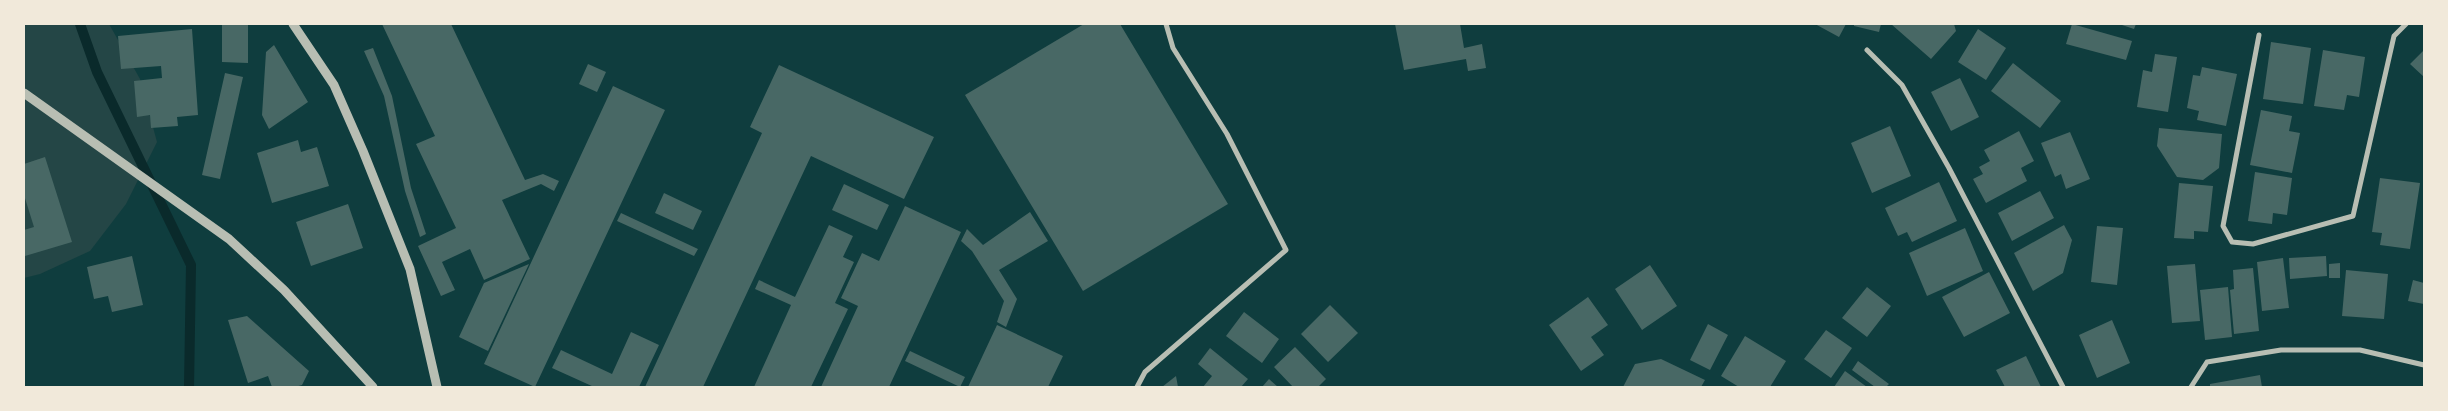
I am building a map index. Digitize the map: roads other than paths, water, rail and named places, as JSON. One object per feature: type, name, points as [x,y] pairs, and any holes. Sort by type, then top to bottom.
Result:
[{"type":"street","points":[[293,24],[334,85],[410,269],[437,387]]},
{"type":"street","points":[[1137,387],[1145,372],[1286,250],[1228,134],[1173,48],[1166,24]]},
{"type":"street","points":[[2259,35],[2223,226],[2232,242],[2253,244],[2353,216],[2394,36],[2406,24]]},
{"type":"street","points":[[1867,50],[1902,86],[1949,168],[2063,387]]},
{"type":"street","points":[[24,93],[229,240],[284,290],[373,387]]},
{"type":"street","points":[[2191,387],[2207,362],[2280,350],[2360,350],[2424,365]]},
{"type":"waterway","points":[[80,24],[97,72],[191,265],[189,387]]}]
